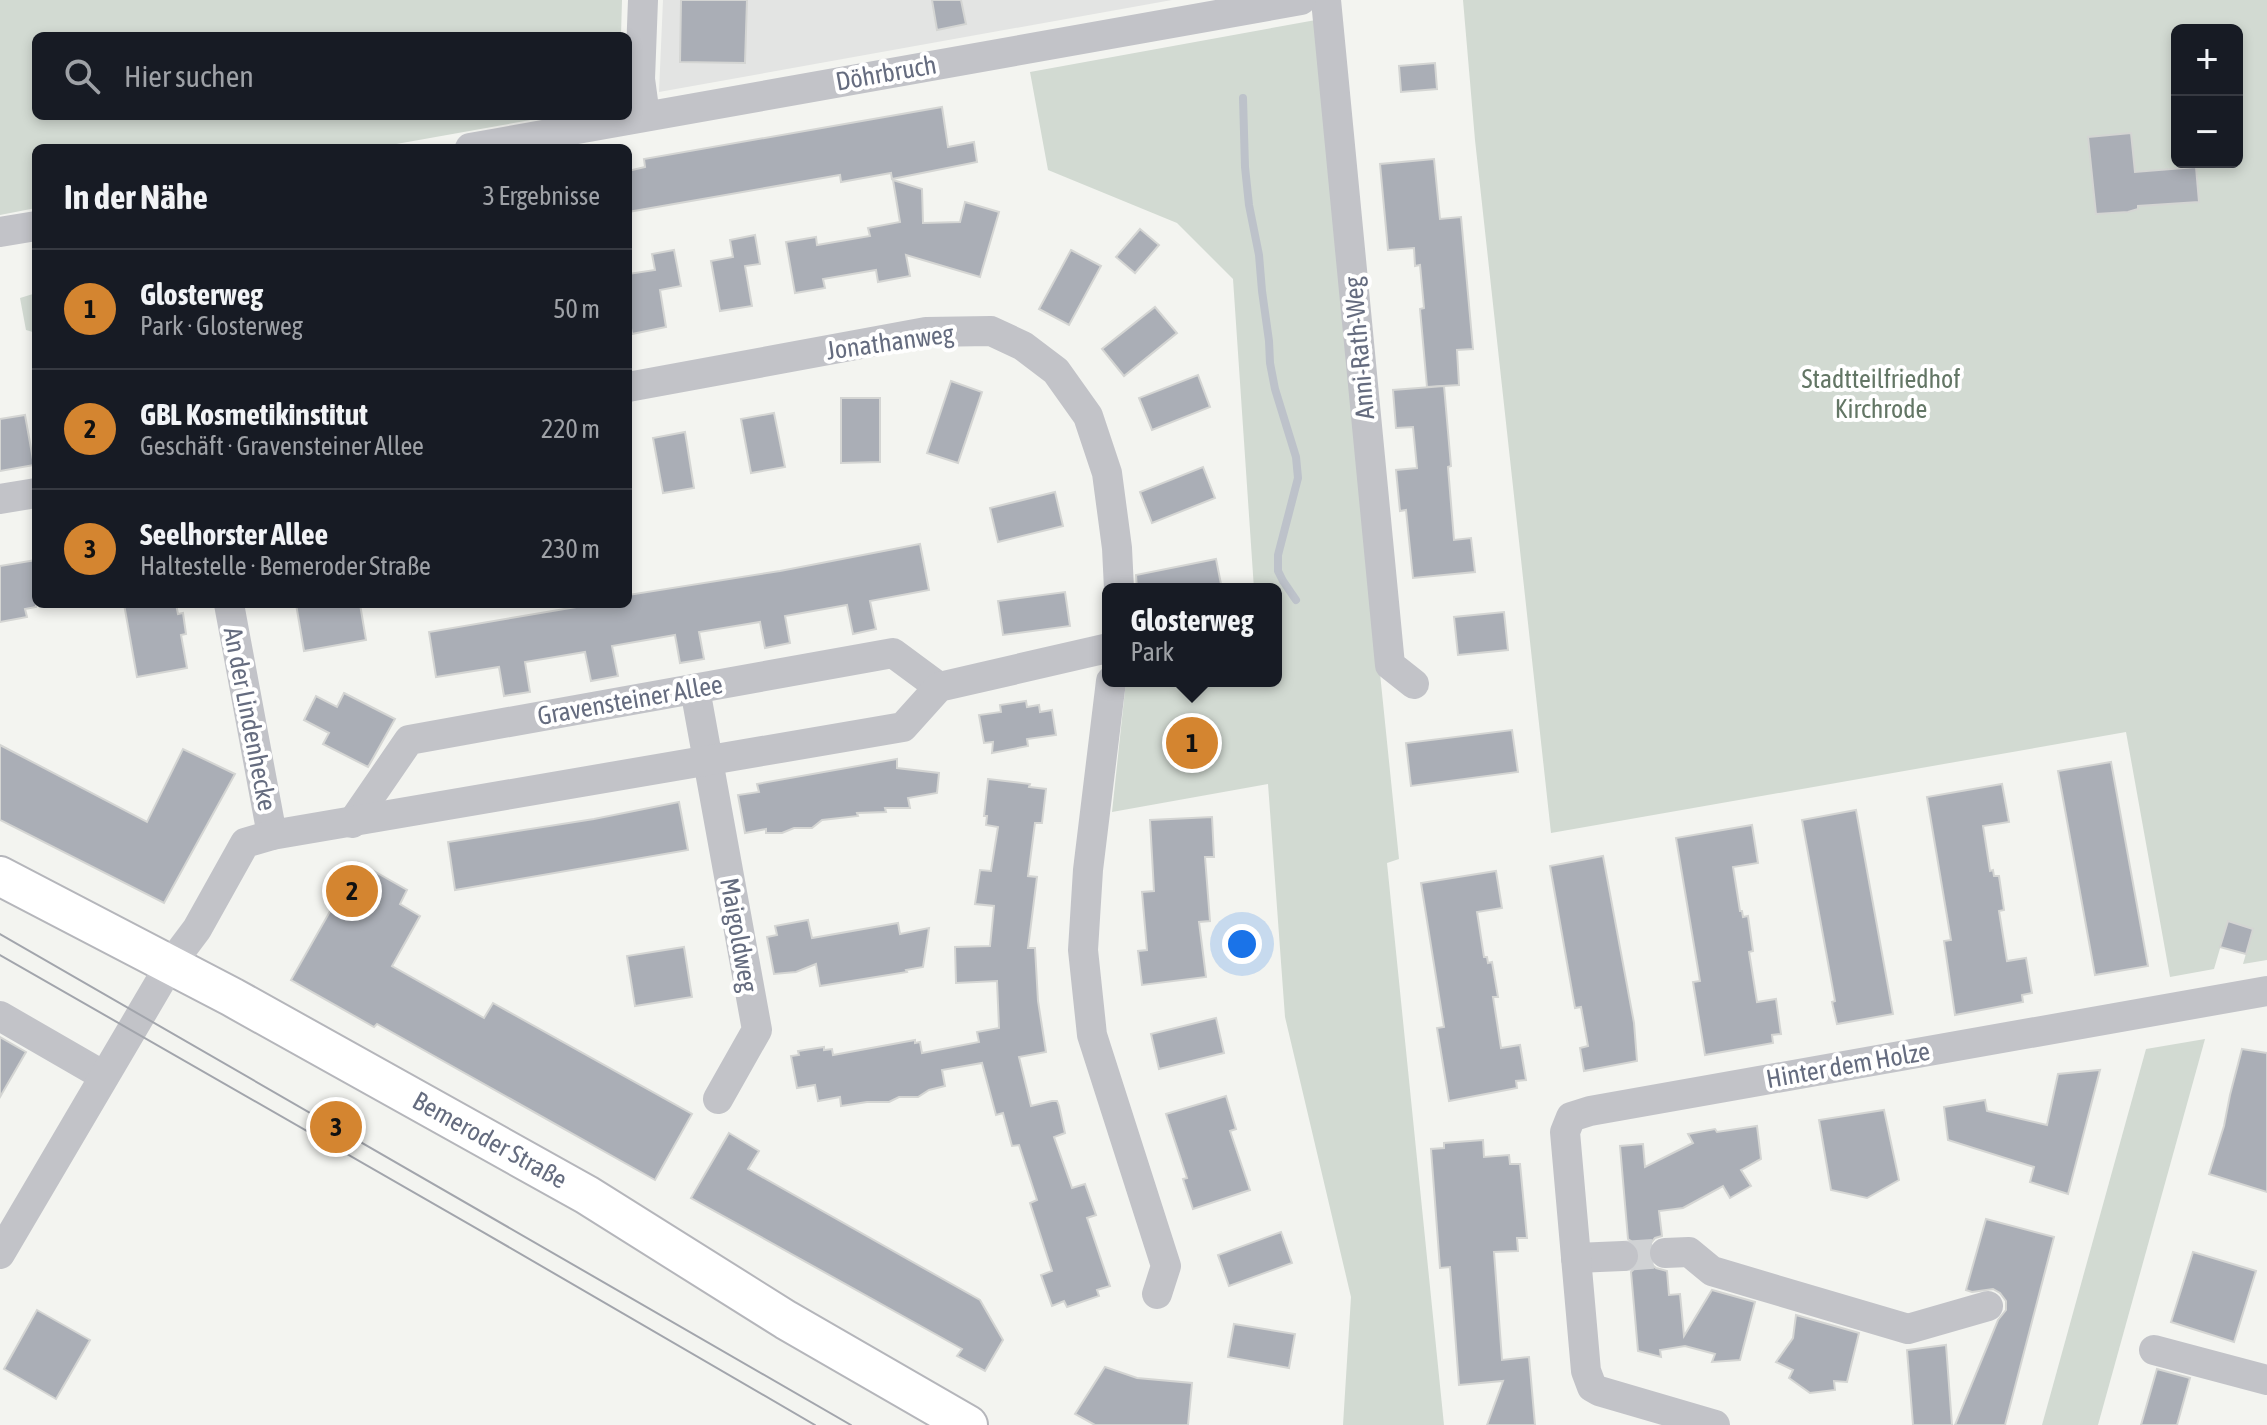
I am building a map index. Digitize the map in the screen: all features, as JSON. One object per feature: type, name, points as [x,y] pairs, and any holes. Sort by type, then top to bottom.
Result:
[{"type":"main road","name":"Bemeroder Straße","points":[[0,876],[232,997],[587,1195],[786,1320],[968,1425]]},
{"type":"street","points":[[643,0],[640,79],[645,116]]},
{"type":"street","name":"Döhrbruch","points":[[632,118],[1301,0]]},
{"type":"street","name":"Anni-Rath-Weg","points":[[1326,0],[1390,665],[1414,684]]},
{"type":"street","name":"Döhrbruch","points":[[492,144],[623,120]]},
{"type":"street","points":[[0,232],[32,227]]},
{"type":"street","name":"Jonathanweg","points":[[632,386],[926,332],[991,331],[1023,346],[1056,371],[1088,416],[1107,473],[1119,583]]},
{"type":"street","points":[[0,499],[32,494]]},
{"type":"street","name":"An der Lindenhecke","points":[[230,608],[272,835]]},
{"type":"street","points":[[0,1254],[170,965],[197,929],[245,843],[272,835],[903,727],[939,687],[1102,649]]},
{"type":"street","name":"Gravensteiner Allee","points":[[352,823],[409,740],[893,653],[939,687]]},
{"type":"street","points":[[1110,687],[1088,870],[1083,950],[1092,1035],[1166,1266],[1157,1294]]},
{"type":"street","name":"Maigoldweg","points":[[695,689],[757,1030],[718,1099]]},
{"type":"street","name":"Hinter dem Holze","points":[[1715,1425],[1592,1387],[1586,1371],[1565,1132],[1571,1117],[2267,991]]},
{"type":"street","points":[[0,1016],[104,1076]]},
{"type":"street","points":[[1665,1253],[1689,1252],[1712,1271],[1908,1329],[1988,1306]]},
{"type":"street","points":[[1576,1258],[1623,1256]]},
{"type":"street","points":[[2154,1350],[2267,1380]]},
{"type":"shaded area","points":[[663,0],[1172,0],[659,92]]},
{"type":"green space","points":[[0,0],[622,0],[621,32],[32,32],[32,120],[531,120],[396,144],[32,144],[32,209],[0,215]]},
{"type":"green space","name":"Stadtteilfriedhof Kirchrode","points":[[1463,0],[2267,0],[2267,960],[2243,964],[2253,929],[2228,921],[2214,969],[2170,977],[2126,732],[1551,833],[1475,140]]},
{"type":"green space","points":[[1338,16],[1377,644],[1399,859],[1387,863],[1444,1425],[1343,1425],[1351,1297],[1285,1017],[1268,784],[1112,812],[1125,687],[1282,687],[1282,583],[1254,583],[1233,279],[1177,223],[1048,170],[1030,72]]},
{"type":"green space","points":[[32,294],[32,332],[26,330],[20,298]]},
{"type":"green space","points":[[2205,1039],[2098,1425],[2042,1425],[2146,1049]]},
{"type":"building","points":[[681,0],[747,0],[745,63],[680,62]]},
{"type":"building","points":[[932,0],[961,0],[966,24],[937,30]]},
{"type":"building","points":[[1435,63],[1437,89],[1401,92],[1399,66]]},
{"type":"building","points":[[942,107],[948,147],[974,142],[977,162],[892,179],[891,173],[841,182],[840,175],[632,211],[632,170],[645,167],[644,159]]},
{"type":"building","points":[[2131,133],[2135,172],[2196,168],[2199,202],[2138,206],[2138,209],[2128,212],[2096,214],[2088,137]]},
{"type":"building","points":[[1434,159],[1440,219],[1461,217],[1473,349],[1457,350],[1459,385],[1427,387],[1420,309],[1424,308],[1420,265],[1415,266],[1414,248],[1388,250],[1380,164]]},
{"type":"building","points":[[893,180],[922,189],[923,223],[960,222],[965,202],[999,212],[980,277],[906,255],[910,276],[878,282],[876,270],[823,279],[825,288],[795,293],[786,242],[816,237],[817,245],[870,236],[868,228],[900,222]]},
{"type":"building","points":[[1140,229],[1159,245],[1135,273],[1116,257]]},
{"type":"building","points":[[755,235],[760,264],[745,266],[752,306],[720,311],[711,261],[733,257],[730,240]]},
{"type":"building","points":[[674,250],[681,286],[660,290],[666,327],[632,334],[632,273],[655,270],[652,254]]},
{"type":"building","points":[[1071,250],[1101,266],[1069,325],[1039,309]]},
{"type":"building","points":[[1155,307],[1177,333],[1124,376],[1102,349]]},
{"type":"building","points":[[1198,375],[1210,407],[1152,430],[1139,398]]},
{"type":"building","points":[[951,381],[982,392],[958,463],[927,453]]},
{"type":"building","points":[[1444,386],[1454,540],[1471,538],[1475,572],[1413,578],[1406,510],[1400,511],[1396,470],[1417,468],[1413,427],[1396,428],[1393,390]]},
{"type":"building","points":[[841,398],[880,398],[880,462],[841,463]]},
{"type":"building","points":[[774,413],[785,467],[751,473],[741,419]]},
{"type":"building","points":[[25,415],[32,465],[0,471],[0,419]]},
{"type":"building","points":[[685,432],[694,488],[663,493],[653,438]]},
{"type":"building","points":[[1203,467],[1215,498],[1152,523],[1140,492]]},
{"type":"building","points":[[1055,492],[1063,526],[998,542],[990,508]]},
{"type":"building","points":[[920,544],[929,590],[870,601],[876,629],[853,634],[847,605],[785,616],[790,643],[765,648],[760,622],[699,632],[704,659],[680,663],[675,635],[612,646],[618,676],[591,681],[585,652],[525,662],[530,692],[504,696],[499,667],[436,677],[429,632],[570,608],[632,608],[632,594],[780,571]]},
{"type":"building","points":[[1216,559],[1221,583],[1137,583],[1136,575]]},
{"type":"building","points":[[32,561],[32,608],[25,609],[27,617],[0,622],[0,566]]},
{"type":"building","points":[[1065,592],[1070,626],[1003,635],[998,601]]},
{"type":"building","points":[[125,608],[177,608],[178,614],[183,613],[186,634],[181,635],[187,668],[137,677]]},
{"type":"building","points":[[297,608],[361,608],[366,640],[304,651]]},
{"type":"building","points":[[1504,612],[1508,650],[1458,655],[1454,617]]},
{"type":"building","points":[[344,693],[395,719],[368,767],[323,744],[329,733],[304,720],[316,696],[337,707]]},
{"type":"building","points":[[1026,701],[1027,707],[1039,705],[1040,712],[1052,710],[1056,735],[1027,739],[1028,746],[992,753],[993,742],[984,743],[979,715],[1001,712],[1000,705]]},
{"type":"building","points":[[1512,730],[1518,772],[1411,786],[1406,743]]},
{"type":"building","points":[[0,745],[147,822],[183,749],[235,774],[164,903],[0,820]]},
{"type":"building","points":[[897,759],[897,768],[939,773],[937,793],[908,798],[910,808],[857,813],[858,816],[822,820],[812,828],[794,828],[782,833],[766,833],[766,829],[745,833],[738,795],[759,792],[757,784]]},
{"type":"building","points":[[2111,762],[2148,966],[2095,975],[2058,771]]},
{"type":"building","points":[[988,779],[1046,789],[1042,823],[1035,823],[1028,876],[1037,877],[1028,948],[1035,948],[1038,1001],[1046,1052],[1019,1057],[1031,1106],[1057,1101],[1059,1106],[1065,1133],[1054,1137],[1072,1188],[1085,1184],[1096,1215],[1087,1218],[1110,1286],[1097,1290],[1099,1296],[1067,1307],[1064,1301],[1052,1306],[1041,1275],[1052,1271],[1030,1203],[1037,1200],[1019,1145],[1012,1146],[1003,1113],[996,1115],[982,1063],[942,1070],[945,1086],[918,1097],[841,1106],[840,1097],[818,1101],[815,1085],[797,1088],[791,1056],[799,1055],[798,1051],[824,1047],[824,1050],[832,1049],[833,1055],[915,1040],[915,1043],[920,1042],[922,1053],[979,1042],[977,1032],[999,1028],[997,981],[956,983],[955,947],[990,946],[994,906],[975,904],[980,870],[991,871],[998,827],[986,825],[987,816],[984,816]]},
{"type":"building","points":[[2002,784],[2009,822],[1983,826],[1990,871],[1993,870],[1994,876],[1999,876],[2004,910],[1999,911],[2007,961],[2026,958],[2032,993],[2022,995],[2023,1002],[1955,1015],[1944,941],[1951,940],[1927,797]]},
{"type":"building","points":[[679,802],[688,850],[455,890],[448,842]]},
{"type":"building","points":[[1856,810],[1893,1014],[1837,1024],[1802,820]]},
{"type":"building","points":[[1212,817],[1214,857],[1205,857],[1210,921],[1199,922],[1206,977],[1142,985],[1138,951],[1147,950],[1142,892],[1154,891],[1150,820]]},
{"type":"building","points":[[1752,825],[1758,863],[1733,867],[1740,911],[1743,917],[1748,916],[1753,951],[1749,952],[1757,1002],[1776,999],[1781,1034],[1772,1035],[1773,1043],[1705,1055],[1693,982],[1700,981],[1676,838]]},
{"type":"building","points":[[1603,856],[1634,1023],[1637,1061],[1584,1071],[1580,1048],[1588,1046],[1581,1007],[1575,1008],[1550,866]]},
{"type":"building","points":[[358,862],[407,890],[400,904],[420,916],[392,966],[484,1018],[493,1003],[692,1114],[655,1180],[377,1024],[374,1027],[291,980]]},
{"type":"building","points":[[1496,871],[1502,908],[1477,912],[1484,957],[1487,957],[1488,963],[1492,962],[1498,997],[1493,997],[1501,1048],[1520,1045],[1526,1080],[1516,1081],[1517,1088],[1449,1101],[1437,1028],[1444,1027],[1421,883]]},
{"type":"building","points":[[808,920],[812,938],[898,923],[900,934],[929,928],[923,967],[820,986],[816,964],[796,972],[774,974],[767,937],[777,935],[775,926]]},
{"type":"building","points":[[2228,921],[2253,929],[2246,954],[2220,947]]},
{"type":"building","points":[[684,947],[692,997],[635,1006],[627,956]]},
{"type":"building","points":[[1216,1018],[1224,1053],[1159,1069],[1151,1034]]},
{"type":"building","points":[[0,1037],[26,1052],[0,1097]]},
{"type":"building","points":[[2242,1049],[2267,1053],[2267,1192],[2209,1174]]},
{"type":"building","points":[[2100,1070],[2068,1194],[2030,1182],[2034,1167],[1948,1140],[1944,1107],[1985,1100],[1987,1111],[2047,1125],[2058,1074]]},
{"type":"building","points":[[1226,1096],[1236,1129],[1230,1131],[1250,1190],[1193,1209],[1183,1179],[1187,1178],[1166,1114]]},
{"type":"building","points":[[1884,1110],[1899,1180],[1867,1198],[1831,1190],[1819,1120]]},
{"type":"building","points":[[1757,1126],[1761,1159],[1741,1170],[1751,1186],[1730,1198],[1723,1186],[1683,1208],[1659,1211],[1662,1236],[1655,1238],[1647,1253],[1649,1262],[1667,1271],[1669,1295],[1680,1294],[1684,1336],[1712,1290],[1755,1302],[1740,1360],[1712,1362],[1715,1354],[1685,1346],[1660,1350],[1661,1357],[1638,1351],[1631,1272],[1638,1265],[1641,1254],[1638,1246],[1628,1239],[1620,1146],[1643,1144],[1645,1167],[1693,1143],[1688,1134]]},
{"type":"building","points":[[729,1133],[759,1151],[748,1169],[980,1300],[1003,1340],[985,1371],[957,1356],[962,1349],[691,1198]]},
{"type":"building","points":[[1483,1140],[1484,1157],[1509,1155],[1510,1164],[1520,1164],[1527,1238],[1517,1238],[1518,1251],[1494,1252],[1502,1360],[1529,1357],[1535,1425],[1487,1425],[1503,1381],[1459,1385],[1450,1267],[1440,1268],[1431,1149],[1444,1148],[1444,1143]]},
{"type":"building","points":[[1986,1219],[2054,1237],[2005,1425],[1955,1425],[1998,1320],[2006,1310],[2006,1301],[1993,1289],[1966,1290]]},
{"type":"building","points":[[1281,1232],[1292,1263],[1229,1286],[1218,1255]]},
{"type":"building","points":[[2193,1252],[2256,1271],[2234,1342],[2171,1322]]},
{"type":"building","points":[[37,1310],[90,1340],[56,1399],[4,1369]]},
{"type":"building","points":[[1796,1315],[1859,1333],[1847,1382],[1834,1381],[1835,1390],[1810,1393],[1789,1378],[1793,1370],[1776,1362],[1793,1338]]},
{"type":"building","points":[[1234,1324],[1295,1334],[1289,1368],[1228,1357]]},
{"type":"building","points":[[1946,1345],[1952,1425],[1913,1425],[1907,1350]]},
{"type":"building","points":[[1105,1367],[1137,1378],[1192,1383],[1188,1425],[1095,1425],[1075,1414]]},
{"type":"building","points":[[2157,1369],[2190,1378],[2177,1425],[2141,1425]]},
{"type":"waterway","points":[[1243,98],[1245,167],[1259,255],[1270,363],[1296,457],[1298,478],[1278,555],[1278,571],[1296,600]]},
{"type":"tunnel","points":[[1623,1256],[1665,1253]]},
{"type":"tram line","points":[[0,934],[851,1425]]},
{"type":"tram line","points":[[0,955],[815,1425]]},
{"type":"place","name":"Glosterweg","points":[[1192,743]]},
{"type":"place","name":"GBL Kosmetikinstitut","points":[[352,891]]},
{"type":"place","name":"Seelhorster Allee","points":[[336,1127]]}]
